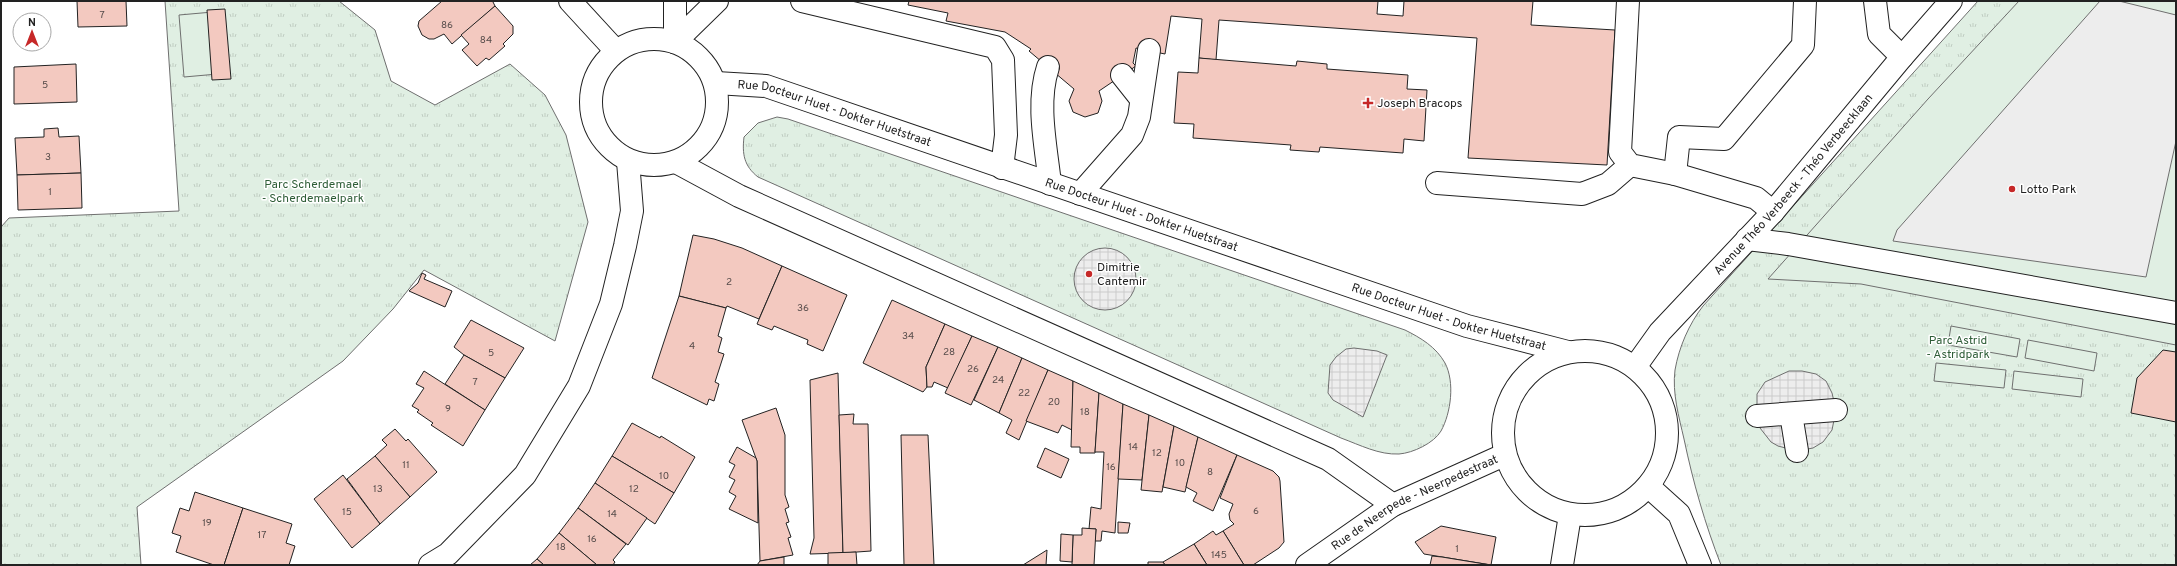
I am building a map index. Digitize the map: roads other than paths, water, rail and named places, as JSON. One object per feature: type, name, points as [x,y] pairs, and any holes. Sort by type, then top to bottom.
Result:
[{"type":"street","points":[[570,1],[616,51]]},
{"type":"street","points":[[675,1],[675,42]]},
{"type":"street","points":[[675,42],[717,1]]},
{"type":"street","points":[[802,1],[995,47],[1003,60],[1006,135],[1002,168]]},
{"type":"street","points":[[1628,1],[1620,152],[1630,165],[1675,174],[1756,198],[1773,212]]},
{"type":"street","points":[[1675,174],[1679,137],[1724,139],[1803,45],[1805,1]]},
{"type":"street","points":[[1875,1],[1879,34],[1902,57]]},
{"type":"street","name":"Avenue Théo Verbeeck - Théo Verbeecklaan","points":[[1635,368],[1660,332],[1773,212],[1902,57],[1951,1]]},
{"type":"street","points":[[655,38],[675,42],[692,52],[706,66],[716,83],[719,106],[712,127],[698,149],[676,162],[652,166],[628,161],[613,151],[602,139],[594,124],[590,104],[592,84],[601,66],[616,51],[634,42],[655,38]]},
{"type":"street","points":[[1080,194],[1132,135],[1139,117],[1149,50]]},
{"type":"street","points":[[1048,67],[1043,83],[1043,109],[1050,184]]},
{"type":"street","points":[[1122,75],[1141,99]]},
{"type":"street","name":"Rue Docteur Huet - Dokter Huetstraat","points":[[716,83],[766,86],[1467,326],[1568,352]]},
{"type":"street","points":[[430,565],[448,554],[525,475],[579,386],[611,304],[625,246],[632,211],[628,161]]},
{"type":"street","points":[[676,162],[739,196],[1328,459],[1393,505]]},
{"type":"street","points":[[1437,183],[1582,194],[1608,184],[1630,165]]},
{"type":"street","points":[[1748,239],[1788,244],[2176,313]]},
{"type":"street","points":[[1591,351],[1614,356],[1635,368],[1654,387],[1664,411],[1667,438],[1662,464],[1648,486],[1626,505],[1599,515],[1570,515],[1548,508],[1528,494],[1514,476],[1504,455],[1502,421],[1514,390],[1537,365],[1568,352],[1591,351]]},
{"type":"street","points":[[1757,416],[1836,410]]},
{"type":"street","points":[[1791,414],[1797,451]]},
{"type":"street","name":"Rue de Neerpede - Neerpedestraat","points":[[1307,565],[1393,505],[1504,455]]},
{"type":"street","points":[[1648,486],[1679,514],[1700,565]]},
{"type":"street","points":[[1562,565],[1570,515]]},
{"type":"place","name":"Joseph Bracops","points":[[1368,103]]},
{"type":"place","name":"Lotto Park","points":[[2012,189]]},
{"type":"place","name":"Dimitrie Cantemir","points":[[1089,274]]},
{"type":"park label","name":"Parc Scherdemael - Scherdemaelpark","points":[[313,191]]},
{"type":"park label","name":"Parc Astrid - Astridpark","points":[[1958,347]]}]
